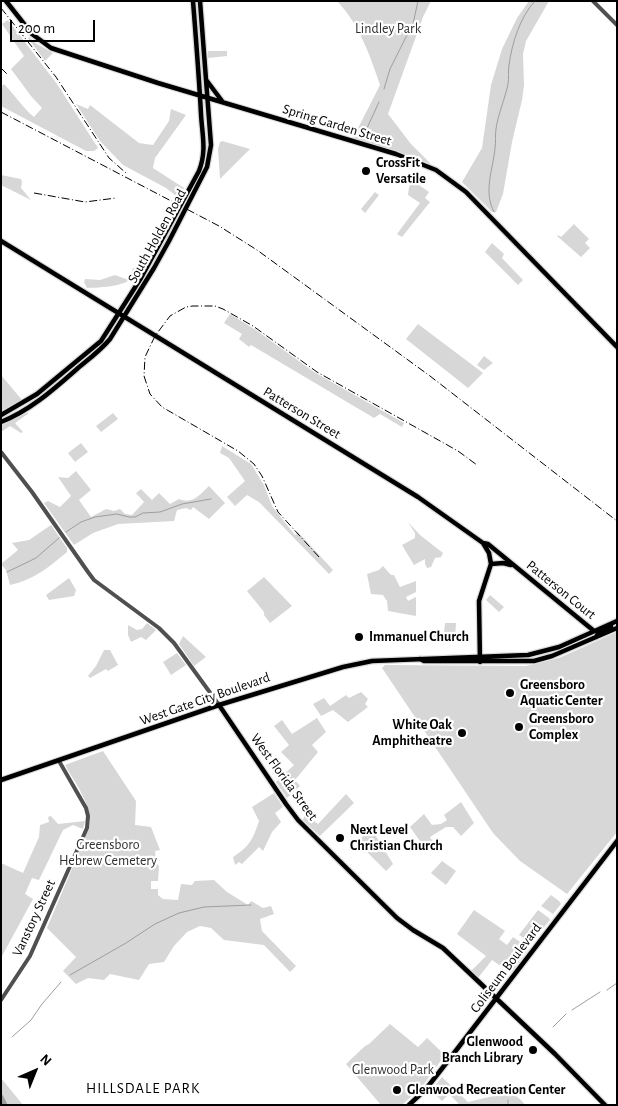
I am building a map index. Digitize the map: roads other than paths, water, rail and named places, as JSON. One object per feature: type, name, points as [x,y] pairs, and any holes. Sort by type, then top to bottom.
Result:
[{"type":"main road","name":"Spring Garden Street","points":[[6,1],[32,34],[50,48],[410,159],[445,176],[466,192],[617,347]]},
{"type":"main road","name":"South Holden Road","points":[[1,422],[21,413],[41,400],[112,337],[121,316],[202,164],[204,144],[193,1]]},
{"type":"main road","name":"South Holden Road","points":[[1,415],[37,394],[101,341],[154,268],[207,167],[211,145],[200,1]]},
{"type":"main road","points":[[206,80],[222,102]]},
{"type":"main road","name":"Patterson Street","points":[[1,241],[418,497],[483,544]]},
{"type":"main road","points":[[96,353],[101,341]]},
{"type":"main road","points":[[480,659],[479,602],[491,564],[488,551],[483,544]]},
{"type":"main road","name":"Patterson Court","points":[[483,544],[488,544],[594,631]]},
{"type":"main road","name":"Patterson Court","points":[[491,564],[498,562],[515,567]]},
{"type":"main road","points":[[596,638],[599,632],[616,621]]},
{"type":"main road","name":"West Gate City Boulevard","points":[[1,780],[220,705],[356,664],[372,661],[420,659],[424,662],[518,656],[547,651],[616,621]]},
{"type":"main road","name":"West Gate City Boulevard","points":[[480,659],[534,661],[572,648],[617,628]]},
{"type":"main road","points":[[572,648],[593,635],[594,631]]},
{"type":"main road","name":"West Florida Street","points":[[220,705],[286,804],[303,825],[397,918],[443,948],[496,1000],[556,1054],[605,1105]]},
{"type":"main road","name":"Coliseum Boulevard","points":[[409,1105],[426,1089],[617,841]]},
{"type":"street","points":[[593,1],[617,25]]},
{"type":"street","name":"West Florida Street","points":[[1,452],[32,492],[94,580],[159,628],[174,643],[220,705]]},
{"type":"street","name":"Vanstory Street","points":[[1,1000],[30,956],[87,828],[88,816],[86,808],[60,761]]},
{"type":"waterway","points":[[413,24],[418,1]]},
{"type":"waterway","points":[[494,212],[489,196],[489,188],[497,123],[508,84],[512,48],[521,22],[535,1]]},
{"type":"waterway","points":[[384,89],[390,69],[408,33]]},
{"type":"waterway","points":[[362,139],[379,102]]},
{"type":"waterway","points":[[66,532],[81,522],[95,517],[117,514],[135,517],[143,513],[160,512],[182,504],[211,499]]},
{"type":"waterway","points":[[7,572],[36,558],[59,538]]},
{"type":"waterway","points":[[70,975],[155,924],[179,913],[204,907],[251,905]]},
{"type":"waterway","points":[[12,1037],[31,1020],[61,982]]},
{"type":"waterway","points":[[607,990],[617,983]]},
{"type":"waterway","points":[[572,1010],[600,992]]},
{"type":"waterway","points":[[553,1027],[566,1014]]},
{"type":"waterway","points":[[1,1097],[5,1105]]},
{"type":"waterway","points":[[508,1100],[508,1105]]},
{"type":"railway","points":[[1,8],[56,77],[109,158],[126,173]]},
{"type":"railway","points":[[1,68],[7,74]]},
{"type":"railway","points":[[1,112],[219,226],[257,250],[430,376],[617,521]]},
{"type":"railway","points":[[34,193],[85,202],[116,198]]},
{"type":"railway","points":[[319,557],[278,512],[262,476],[254,464],[238,451],[162,407],[150,394],[144,376],[145,357],[155,336],[170,316],[186,307],[193,306],[215,306],[223,309],[253,326],[317,372],[458,451],[477,465]]},
{"type":"place","name":"CrossFit Versatile","points":[[366,171]]},
{"type":"place","name":"Immanuel Church","points":[[359,637]]},
{"type":"place","name":"Greensboro Aquatic Center","points":[[510,693]]},
{"type":"place","name":"Greensboro Complex","points":[[519,727]]},
{"type":"place","name":"White Oak Amphitheatre","points":[[462,733]]},
{"type":"place","name":"Next Level Christian Church","points":[[340,838]]},
{"type":"place","name":"Glenwood Branch Library","points":[[533,1050]]},
{"type":"place","name":"Glenwood Recreation Center","points":[[397,1090]]},
{"type":"district","name":"HILLSDALE PARK","points":[[143,1088]]},
{"type":"park label","name":"Lindley Park","points":[[388,29]]},
{"type":"park label","name":"Greensboro Hebrew Cemetery","points":[[108,854]]},
{"type":"park label","name":"Glenwood Park","points":[[393,1070]]}]
